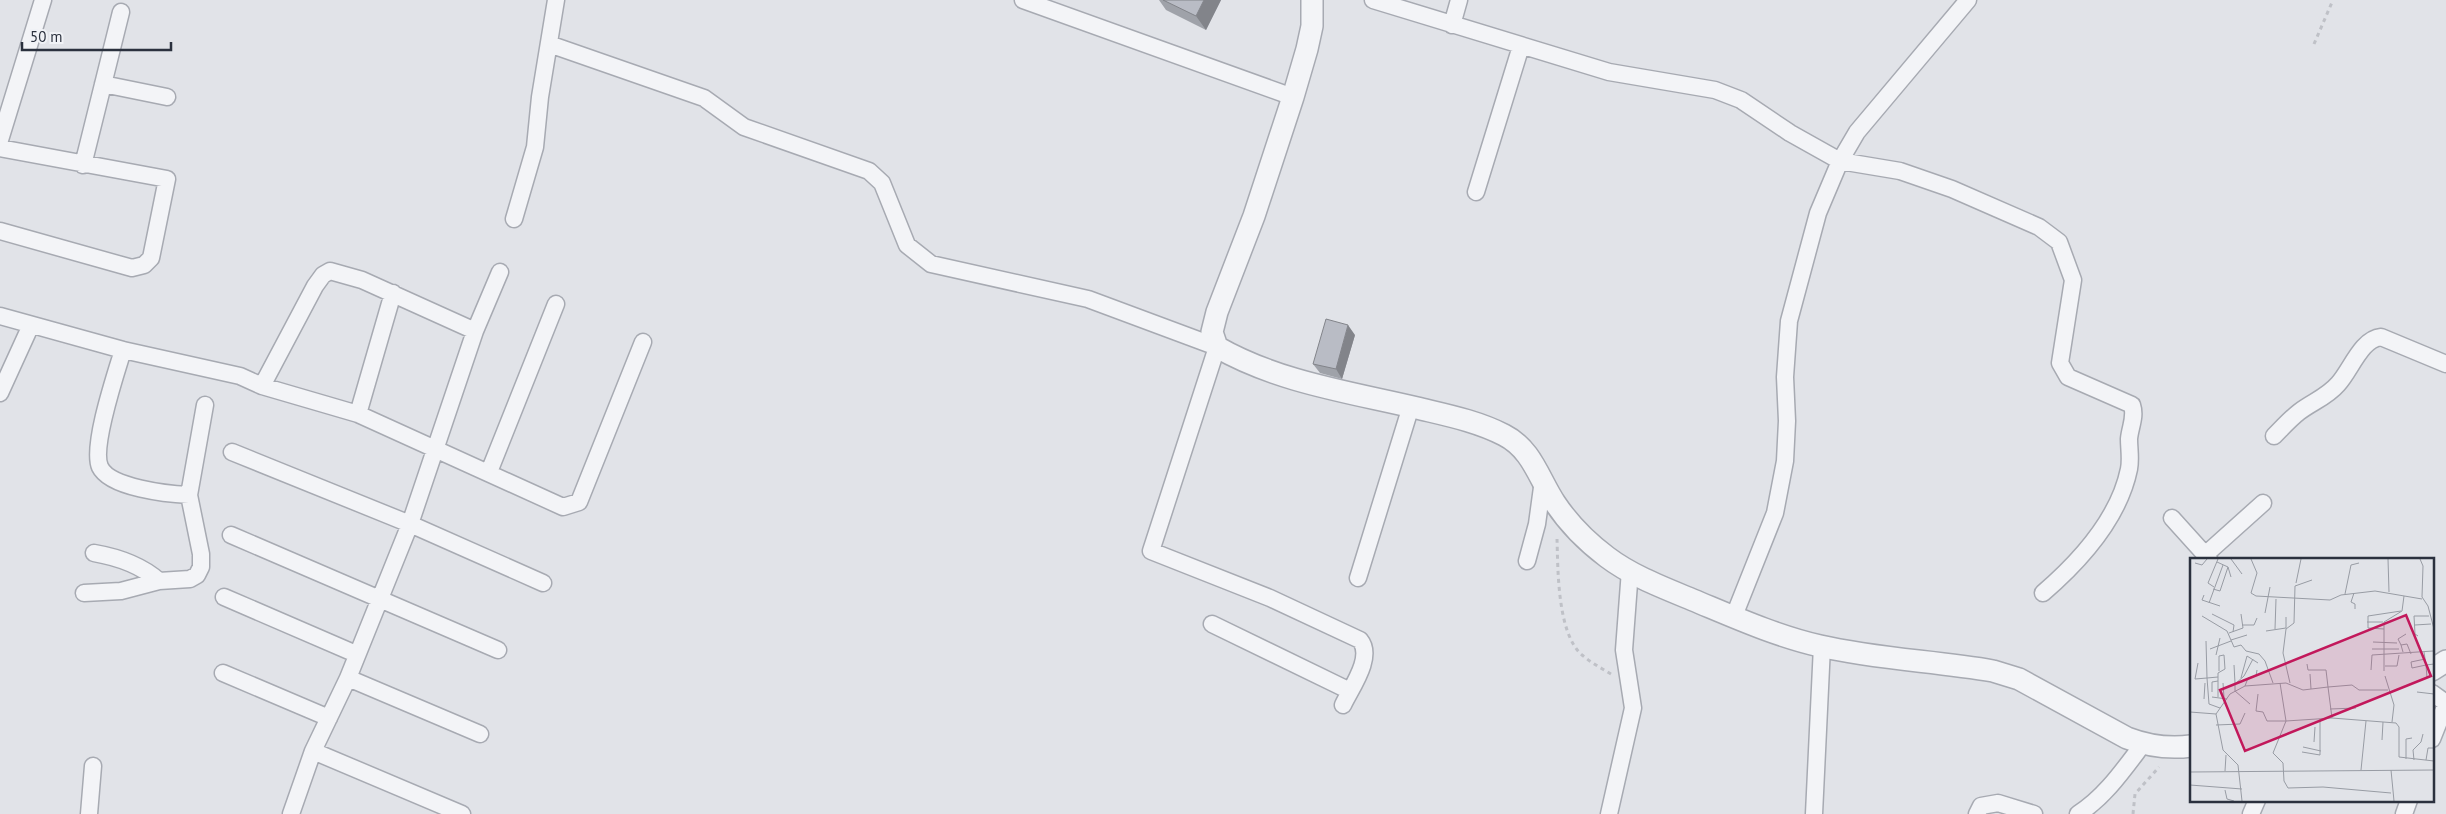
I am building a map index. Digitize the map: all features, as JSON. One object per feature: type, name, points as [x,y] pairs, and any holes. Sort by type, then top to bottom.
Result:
[{"type":"street","points":[[0,140],[43,0]]},
{"type":"street","points":[[514,219],[535,146],[540,97],[556,0]]},
{"type":"street","points":[[1023,0],[1293,97]]},
{"type":"street","points":[[1212,624],[1346,698],[1363,661],[1364,644],[1360,640],[1270,598],[1151,551],[1217,347],[1212,332],[1216,312],[1254,216],[1293,97],[1312,26],[1312,0]]},
{"type":"street","points":[[1373,0],[1608,72],[1715,90],[1741,100],[1790,133],[1840,161],[1900,171],[1952,188],[2039,227],[2059,242],[2073,280],[2060,363],[2068,377],[2132,405],[2135,413],[2129,438],[2129,470],[2114,507],[2086,550],[2070,570],[2043,593]]},
{"type":"street","points":[[1452,25],[1459,0]]},
{"type":"street","points":[[1734,616],[1775,513],[1785,461],[1787,421],[1785,376],[1789,321],[1818,213],[1840,161],[1857,132],[1968,0]]},
{"type":"street","points":[[83,165],[121,12]]},
{"type":"street","points":[[549,44],[704,98],[744,127],[868,171],[882,183],[907,245],[932,264],[1088,299],[1217,347],[1239,360],[1299,381],[1453,416],[1503,434],[1517,442],[1543,479],[1555,503],[1584,538],[1609,558],[1664,588],[1784,637],[1822,646],[1993,671],[2019,679],[2063,701],[2099,724],[2143,744],[2184,747]]},
{"type":"street","points":[[1476,192],[1521,46]]},
{"type":"street","points":[[103,84],[167,97]]},
{"type":"street","points":[[0,148],[83,165],[167,179],[151,258],[144,265],[132,268],[0,231]]},
{"type":"street","points":[[262,386],[315,286],[323,275],[330,271],[362,280],[393,292],[474,330]]},
{"type":"street","points":[[291,814],[313,751],[348,678],[356,654],[410,524],[474,330],[500,272]]},
{"type":"street","points":[[358,414],[393,292]]},
{"type":"street","points":[[489,472],[556,304]]},
{"type":"street","points":[[0,316],[123,350],[240,376],[262,386],[358,414],[563,507],[579,502],[643,342]]},
{"type":"street","points":[[0,393],[31,325]]},
{"type":"street","points":[[2274,436],[2298,412],[2321,399],[2337,385],[2366,344],[2373,338],[2381,337],[2446,364]]},
{"type":"street","points":[[123,350],[98,440],[99,464],[103,472],[112,478],[132,485],[156,492],[190,494]]},
{"type":"street","points":[[84,593],[121,591],[159,580],[190,579],[197,575],[201,567],[201,554],[190,494],[205,405]]},
{"type":"street","points":[[1358,578],[1411,406]]},
{"type":"street","points":[[232,452],[410,524],[543,583]]},
{"type":"street","points":[[1527,561],[1538,524],[1543,479]]},
{"type":"street","points":[[2172,518],[2207,557],[2263,504]]},
{"type":"street","points":[[231,535],[498,650]]},
{"type":"street","points":[[94,553],[134,565],[148,571],[159,580]]},
{"type":"street","points":[[1609,814],[1633,708],[1624,650],[1630,570]]},
{"type":"street","points":[[224,597],[356,654]]},
{"type":"street","points":[[1814,814],[1822,646]]},
{"type":"street","points":[[2434,669],[2446,661]]},
{"type":"street","points":[[223,673],[329,718]]},
{"type":"street","points":[[348,678],[480,734]]},
{"type":"street","points":[[2434,694],[2446,703],[2434,735]]},
{"type":"street","points":[[2078,814],[2090,806],[2118,778],[2143,744]]},
{"type":"street","points":[[313,751],[462,814]]},
{"type":"street","points":[[89,814],[93,766]]},
{"type":"street","points":[[1977,814],[1981,806],[1998,802],[2024,813]]},
{"type":"street","points":[[2251,814],[2256,802]]},
{"type":"street","points":[[2404,814],[2408,802]]},
{"type":"path","points":[[2314,44],[2333,0]]},
{"type":"path","points":[[1555,503],[1562,616],[1575,646],[1581,654],[1612,675]]},
{"type":"path","points":[[2133,814],[2135,794],[2184,747]]},
{"type":"building","points":[[1163,0],[1204,0],[1196,16]]},
{"type":"building","points":[[1326,319],[1348,325],[1336,369],[1313,364]]}]
